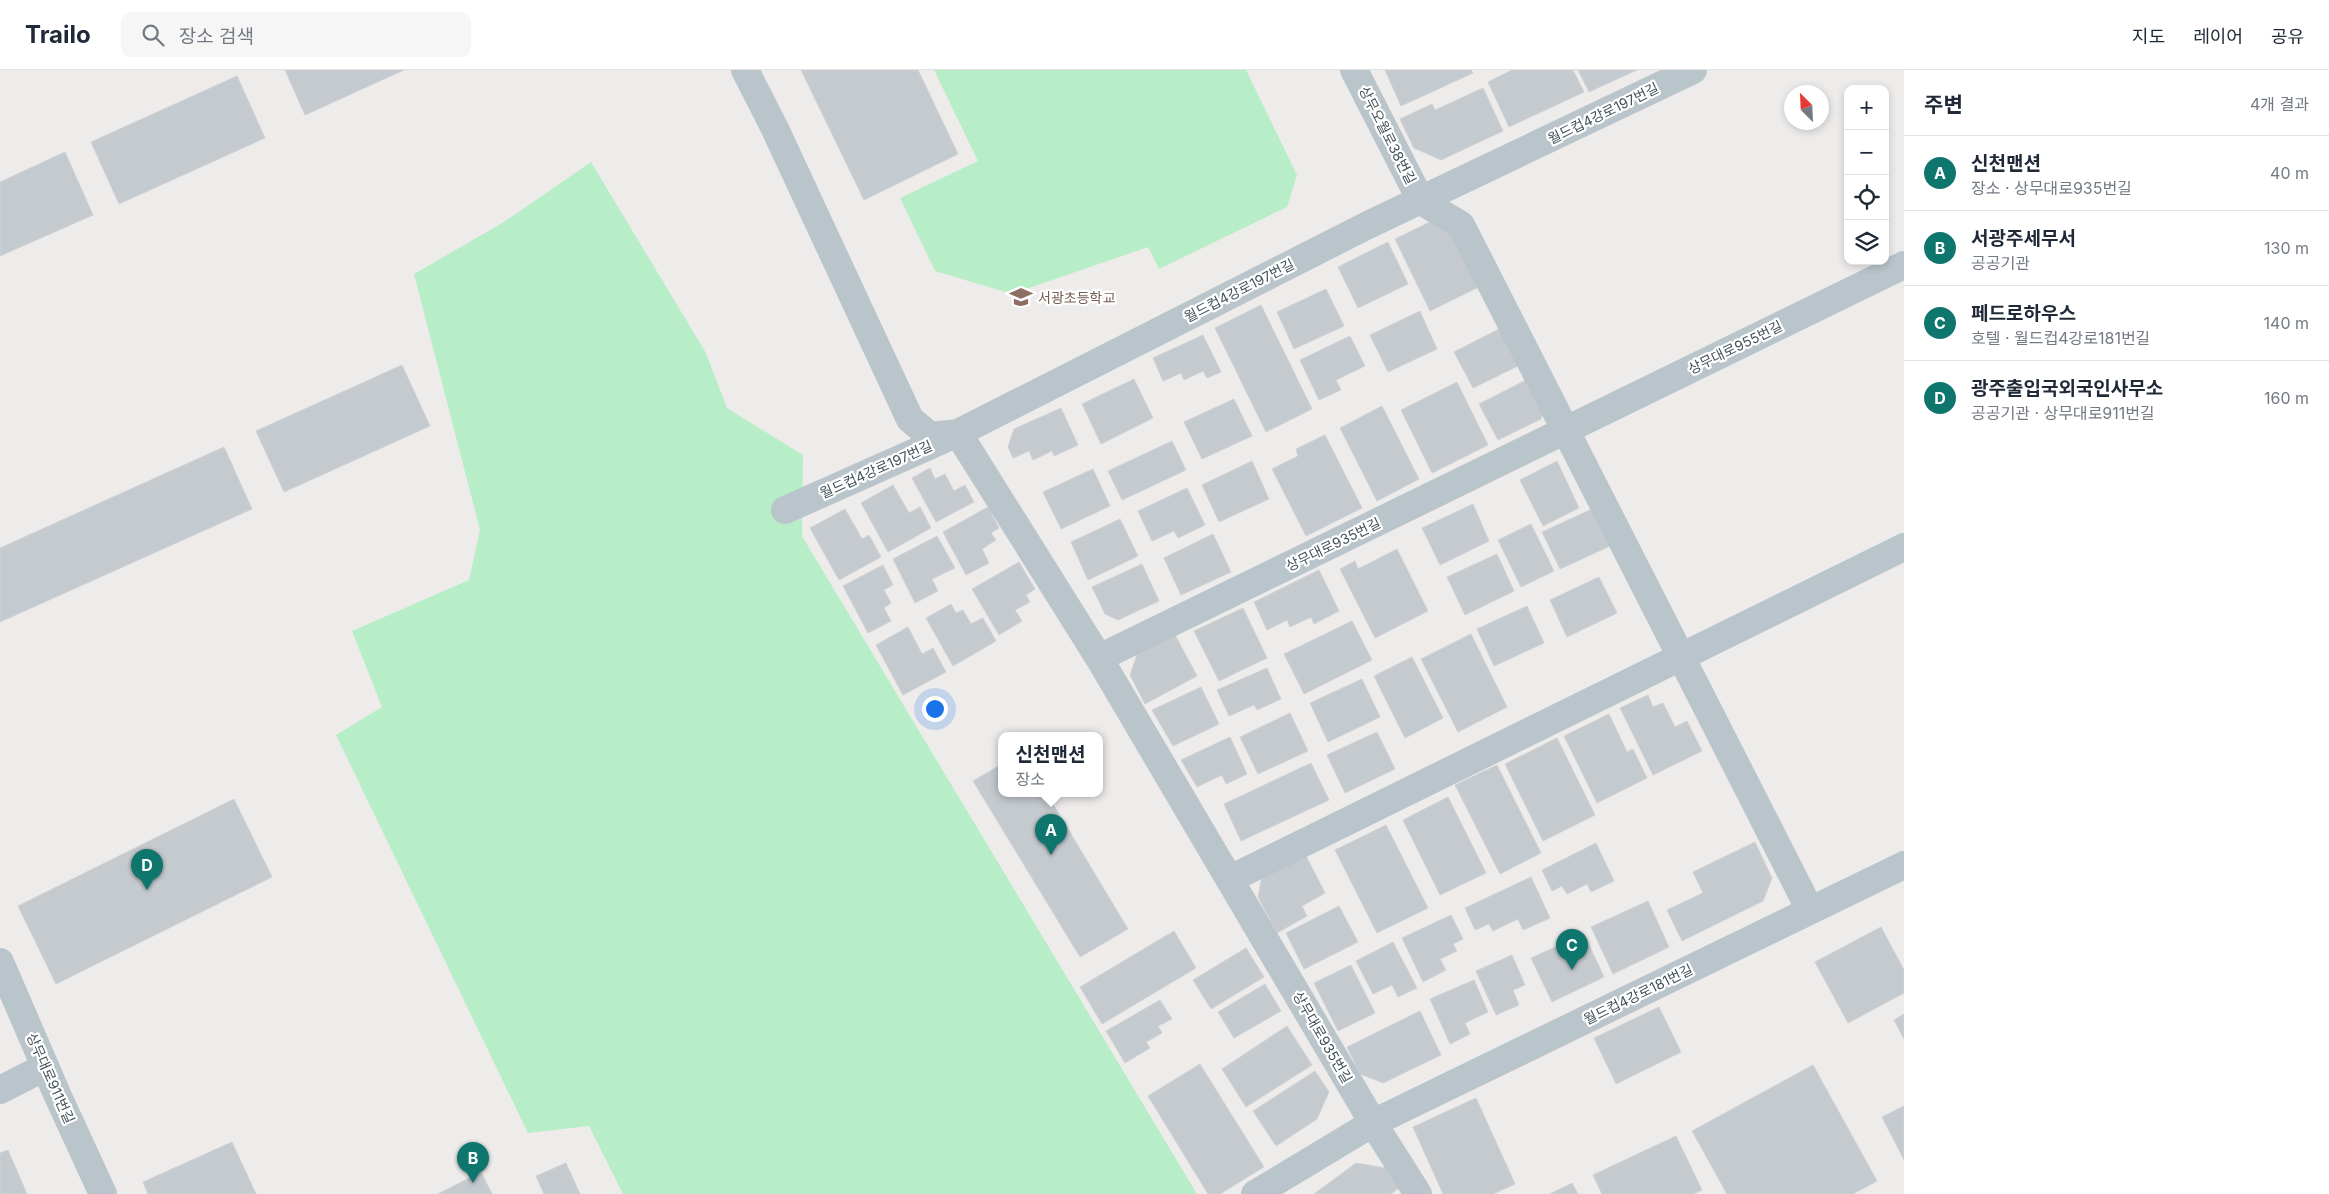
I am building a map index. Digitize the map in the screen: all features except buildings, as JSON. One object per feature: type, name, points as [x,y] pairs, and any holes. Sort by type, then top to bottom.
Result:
[{"type":"street","points":[[745,70],[775,129],[910,419],[930,436],[958,432]]},
{"type":"street","name":"상무오월로38번길","points":[[1354,70],[1421,201]]},
{"type":"street","name":"월드컵4강로197번길","points":[[785,510],[958,432],[1359,230],[1693,70]]},
{"type":"street","points":[[1421,201],[1461,224],[1810,910]]},
{"type":"street","name":"상무대로955번길","points":[[1566,429],[1904,265]]},
{"type":"street","name":"상무대로935번길","points":[[1099,658],[1566,429]]},
{"type":"street","name":"상무대로935번길","points":[[958,432],[1099,658],[1373,1123],[1418,1194]]},
{"type":"street","points":[[1230,879],[1904,547]]},
{"type":"street","name":"월드컵4강로181번길","points":[[1255,1194],[1373,1123],[1904,864]]},
{"type":"street","name":"상무대로911번길","points":[[0,962],[103,1194]]},
{"type":"street","points":[[0,1090],[46,1067]]},
{"type":"green space","points":[[934,70],[1246,70],[1297,175],[1287,207],[1159,269],[1148,247],[1012,294],[935,271],[900,198],[978,161]]},
{"type":"green space","points":[[591,162],[706,353],[727,408],[803,455],[802,536],[1197,1194],[623,1194],[589,1126],[528,1133],[336,735],[382,707],[352,631],[469,580],[480,530],[414,274],[504,222]]},
{"type":"place","name":"서광초등학교","points":[[1021,297]]},
{"type":"place","name":"신천맨션","points":[[1051,855]]},
{"type":"place","name":"광주출입국외국인사무소","points":[[147,890]]},
{"type":"place","name":"페드로하우스","points":[[1572,970]]},
{"type":"place","name":"서광주세무서","points":[[473,1183]]}]
